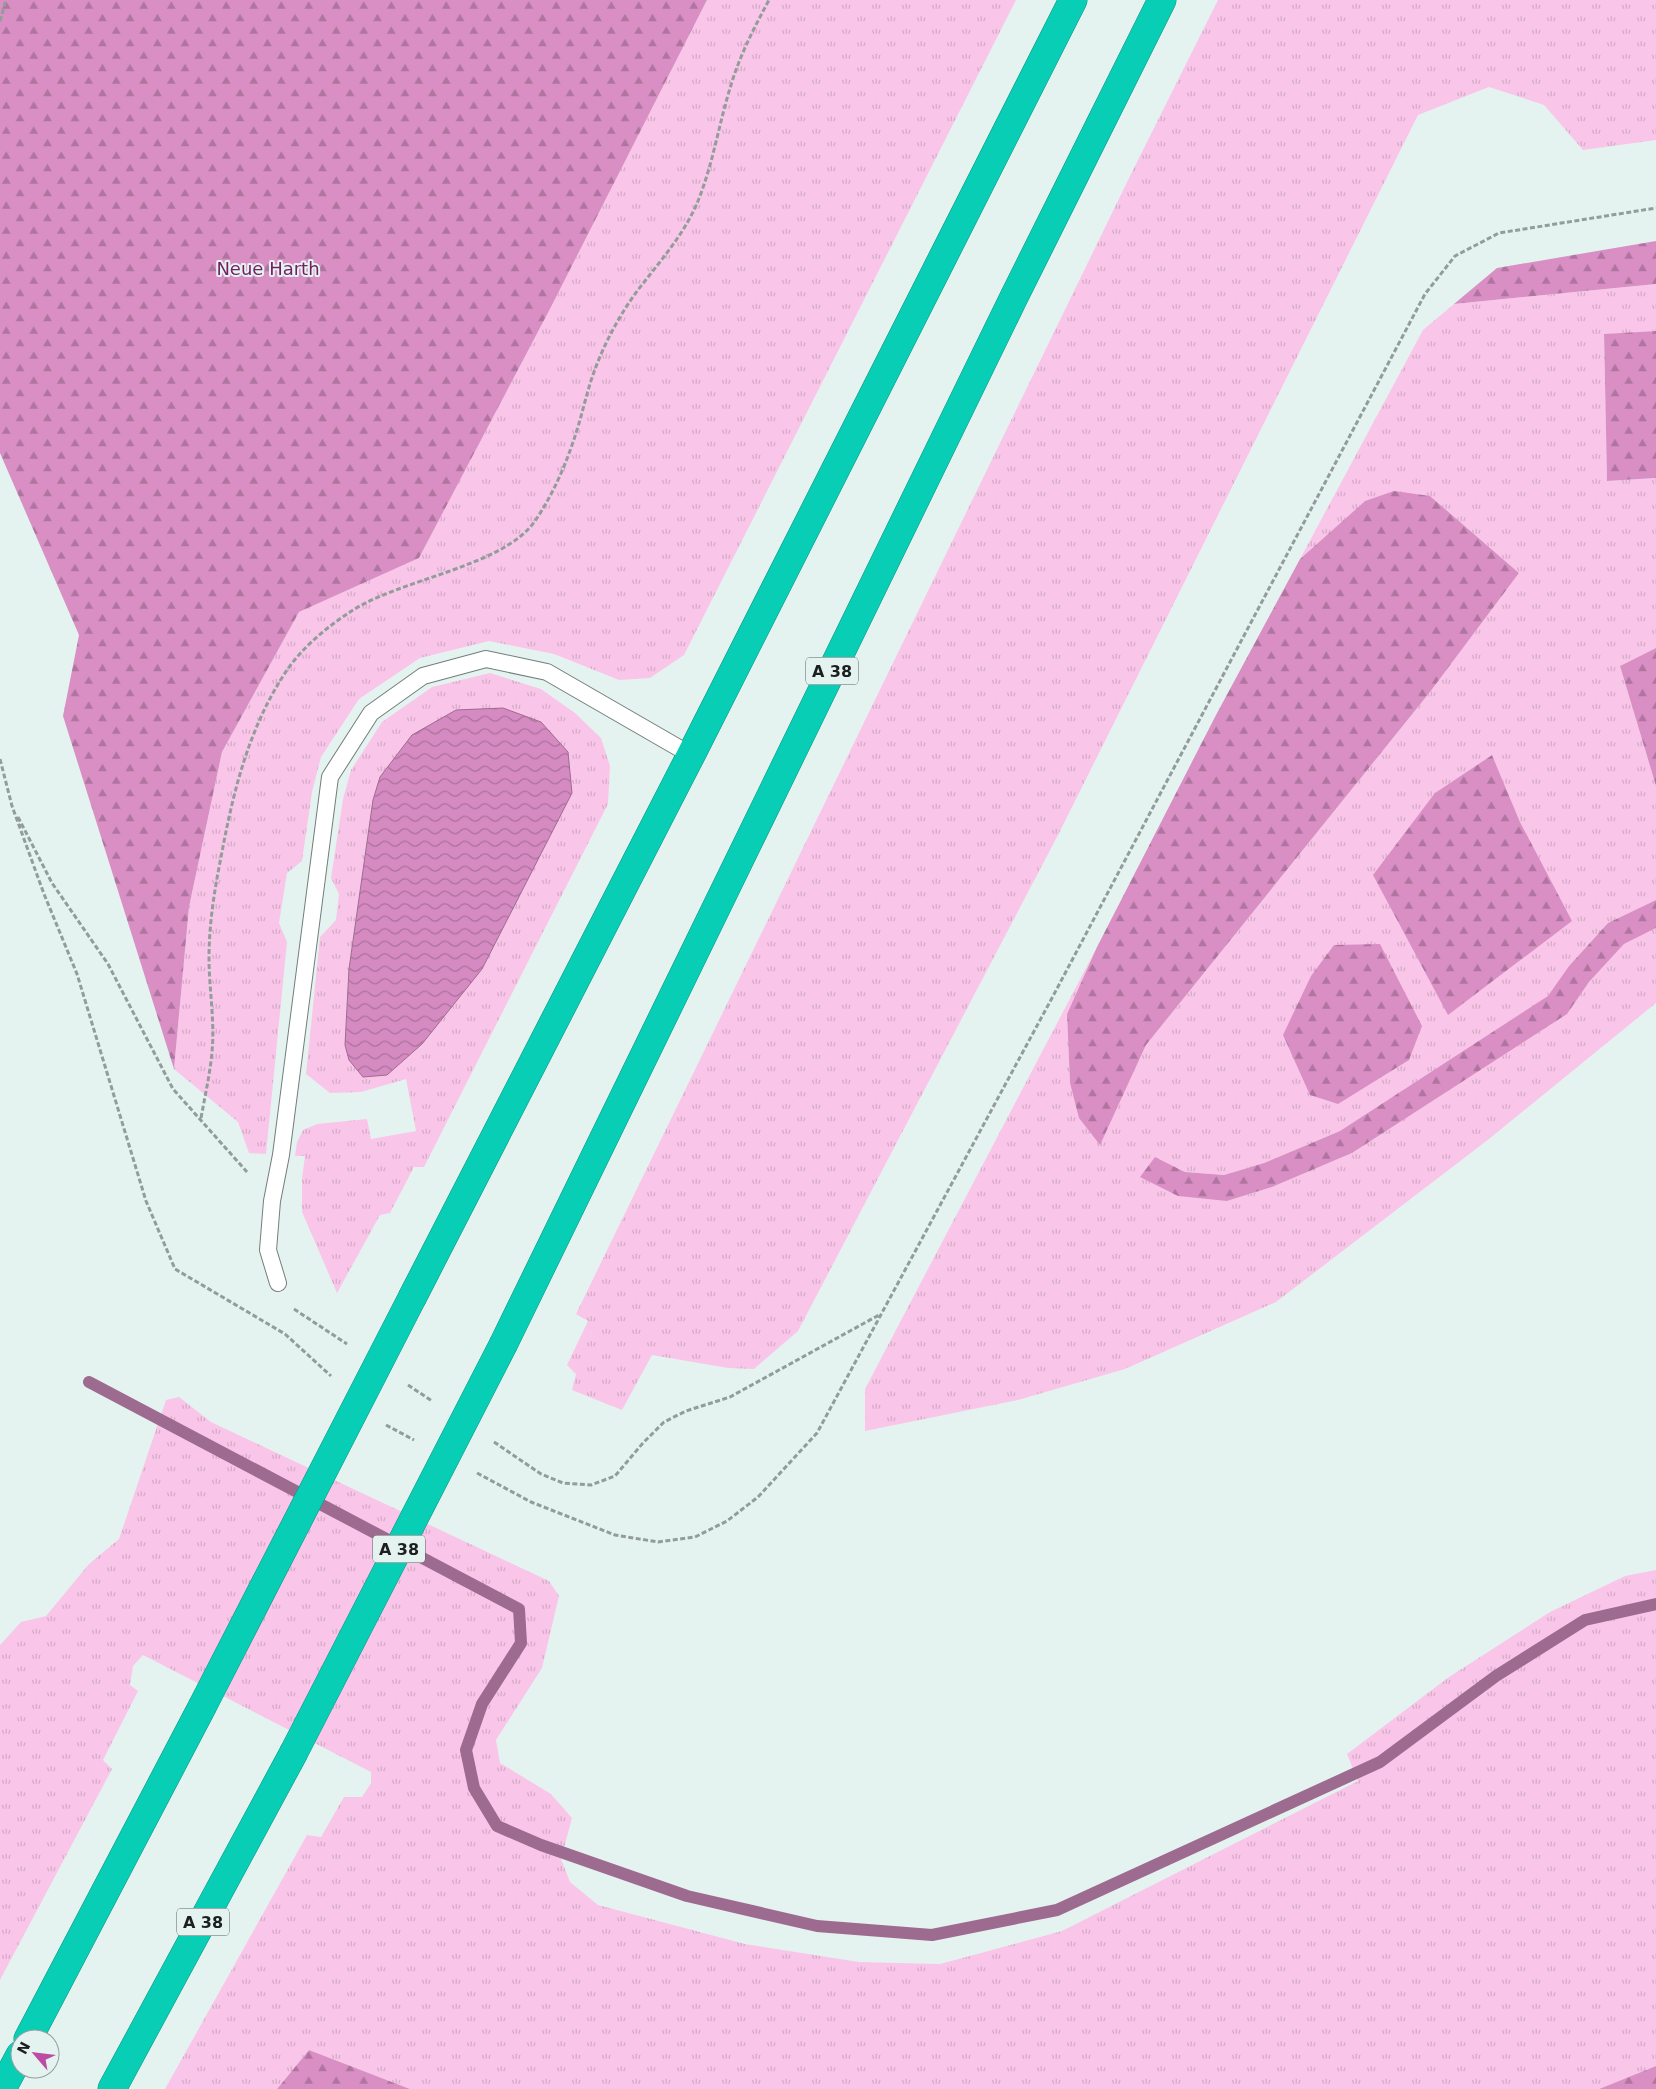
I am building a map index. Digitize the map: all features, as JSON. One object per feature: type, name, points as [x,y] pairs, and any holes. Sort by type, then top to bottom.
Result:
[{"type":"highway","points":[[33,2029],[202,1708],[691,756],[1073,0]]},
{"type":"highway","name":"A 38","points":[[112,2089],[294,1754],[504,1343],[1009,308],[1162,0]]},
{"type":"highway","points":[[2,2089],[10,2074]]},
{"type":"lane","points":[[278,1283],[268,1250],[272,1201],[281,1155],[330,777],[371,713],[423,676],[486,659],[547,672],[691,756]]},
{"type":"path","points":[[0,21],[6,0]]},
{"type":"path","points":[[201,1118],[213,1051],[209,959],[213,899],[244,757],[264,708],[288,669],[311,642],[352,610],[408,584],[468,564],[506,546],[532,525],[557,484],[576,434],[594,372],[610,338],[636,293],[677,240],[698,202],[731,84],[746,43],[769,0]]},
{"type":"path","points":[[470,1470],[531,1502],[615,1535],[658,1542],[695,1538],[727,1521],[758,1497],[817,1433],[1056,989],[1425,294],[1455,256],[1499,233],[1656,208]]},
{"type":"path","points":[[0,759],[12,806],[44,894],[77,974],[146,1201],[175,1269],[285,1334],[330,1376],[335,1384]]},
{"type":"path","points":[[12,806],[52,883],[108,964],[174,1089],[272,1201]]},
{"type":"path","points":[[664,1422],[686,1411],[730,1397],[880,1315]]},
{"type":"path","points":[[384,1424],[418,1442]]},
{"type":"green space","name":"Neue Harth","points":[[0,0],[707,0],[551,307],[419,558],[299,612],[222,752],[189,907],[174,1069],[63,716],[79,635],[0,453]]},
{"type":"green space","points":[[707,0],[1016,0],[684,655],[650,678],[619,680],[554,654],[489,641],[420,658],[359,699],[321,757],[312,792],[302,861],[287,873],[279,923],[287,942],[266,1154],[249,1153],[238,1122],[174,1069],[189,907],[222,752],[299,612],[419,558],[551,307]]},
{"type":"green space","points":[[1218,0],[1656,0],[1656,140],[1583,150],[1544,105],[1489,87],[1418,115],[1058,835],[798,1331],[754,1369],[728,1368],[652,1355],[622,1410],[572,1390],[576,1374],[567,1365],[588,1321],[576,1314],[1131,174]]},
{"type":"green space","points":[[1656,241],[1656,284],[1454,304],[1497,268]]},
{"type":"green space","points":[[1656,284],[1656,331],[1604,335],[1607,481],[1656,478],[1656,648],[1620,666],[1656,786],[1656,900],[1608,923],[1569,966],[1549,996],[1340,1131],[1264,1163],[1224,1175],[1185,1172],[1155,1157],[1227,1201],[1272,1187],[1352,1153],[1566,1014],[1589,982],[1624,944],[1656,928],[1656,1003],[1489,1139],[1276,1302],[1125,1369],[1018,1400],[865,1431],[865,1389],[1097,947],[1067,1014],[1070,1083],[1080,1118],[1100,1144],[1146,1045],[1430,692],[1519,573],[1430,496],[1365,501],[1300,559],[1423,330],[1454,304]],"holes":[[[1492,755],[1520,822],[1571,921],[1435,793]]]},
{"type":"green space","points":[[1656,331],[1656,478],[1607,481],[1604,334]]},
{"type":"green space","points":[[1394,491],[1430,496],[1519,573],[1430,692],[1146,1045],[1100,1145],[1079,1118],[1070,1083],[1067,1014],[1097,947],[1216,715],[1300,559],[1365,501]]},
{"type":"green space","points":[[1656,648],[1656,786],[1620,666]]},
{"type":"green space","points":[[490,673],[541,689],[575,713],[601,738],[610,766],[608,804],[424,1167],[414,1167],[390,1213],[380,1215],[337,1293],[302,1212],[302,1178],[305,1156],[295,1156],[297,1142],[303,1130],[317,1124],[367,1119],[371,1139],[416,1131],[406,1079],[361,1092],[330,1093],[306,1074],[320,937],[336,920],[339,894],[331,878],[343,799],[351,770],[382,722],[432,687]],"holes":[[[373,800],[345,1045],[349,969]]]},
{"type":"green space","points":[[1492,755],[1520,822],[1572,921],[1448,1015],[1373,875],[1435,793]]},
{"type":"green space","points":[[1656,900],[1656,928],[1624,944],[1589,982],[1567,1014],[1352,1153],[1272,1187],[1227,1201],[1178,1196],[1140,1177],[1155,1157],[1185,1172],[1224,1175],[1264,1163],[1340,1131],[1548,996],[1569,966],[1608,923]]},
{"type":"green space","points":[[1380,944],[1422,1026],[1409,1060],[1338,1104],[1310,1095],[1283,1035],[1311,976],[1334,945]]},
{"type":"green space","points":[[179,1397],[211,1422],[549,1581],[559,1596],[542,1668],[496,1740],[500,1763],[551,1794],[572,1818],[561,1859],[570,1882],[598,1905],[745,1944],[859,1962],[940,1964],[1062,1931],[1358,1781],[1347,1754],[1449,1677],[1550,1612],[1625,1576],[1656,1570],[1656,2066],[1599,2089],[410,2089],[309,2050],[277,2089],[165,2089],[307,1835],[321,1837],[344,1797],[362,1797],[371,1783],[371,1772],[143,1655],[133,1666],[130,1685],[138,1691],[103,1760],[112,1769],[0,1980],[0,1645],[21,1622],[46,1616],[89,1564],[119,1539],[166,1400]]},
{"type":"green space","points":[[309,2050],[410,2089],[277,2089]]},
{"type":"green space","points":[[1656,2066],[1656,2089],[1599,2089]]},
{"type":"water","points":[[503,708],[541,722],[568,752],[572,793],[482,969],[422,1044],[387,1075],[363,1077],[349,1060],[345,1045],[349,969],[373,800],[380,777],[412,735],[456,710]]},
{"type":"waterway","points":[[89,1382],[519,1609],[521,1643],[482,1704],[466,1750],[474,1788],[497,1826],[541,1845],[687,1896],[817,1926],[932,1935],[1057,1910],[1380,1762],[1496,1676],[1585,1620],[1656,1604]]}]
